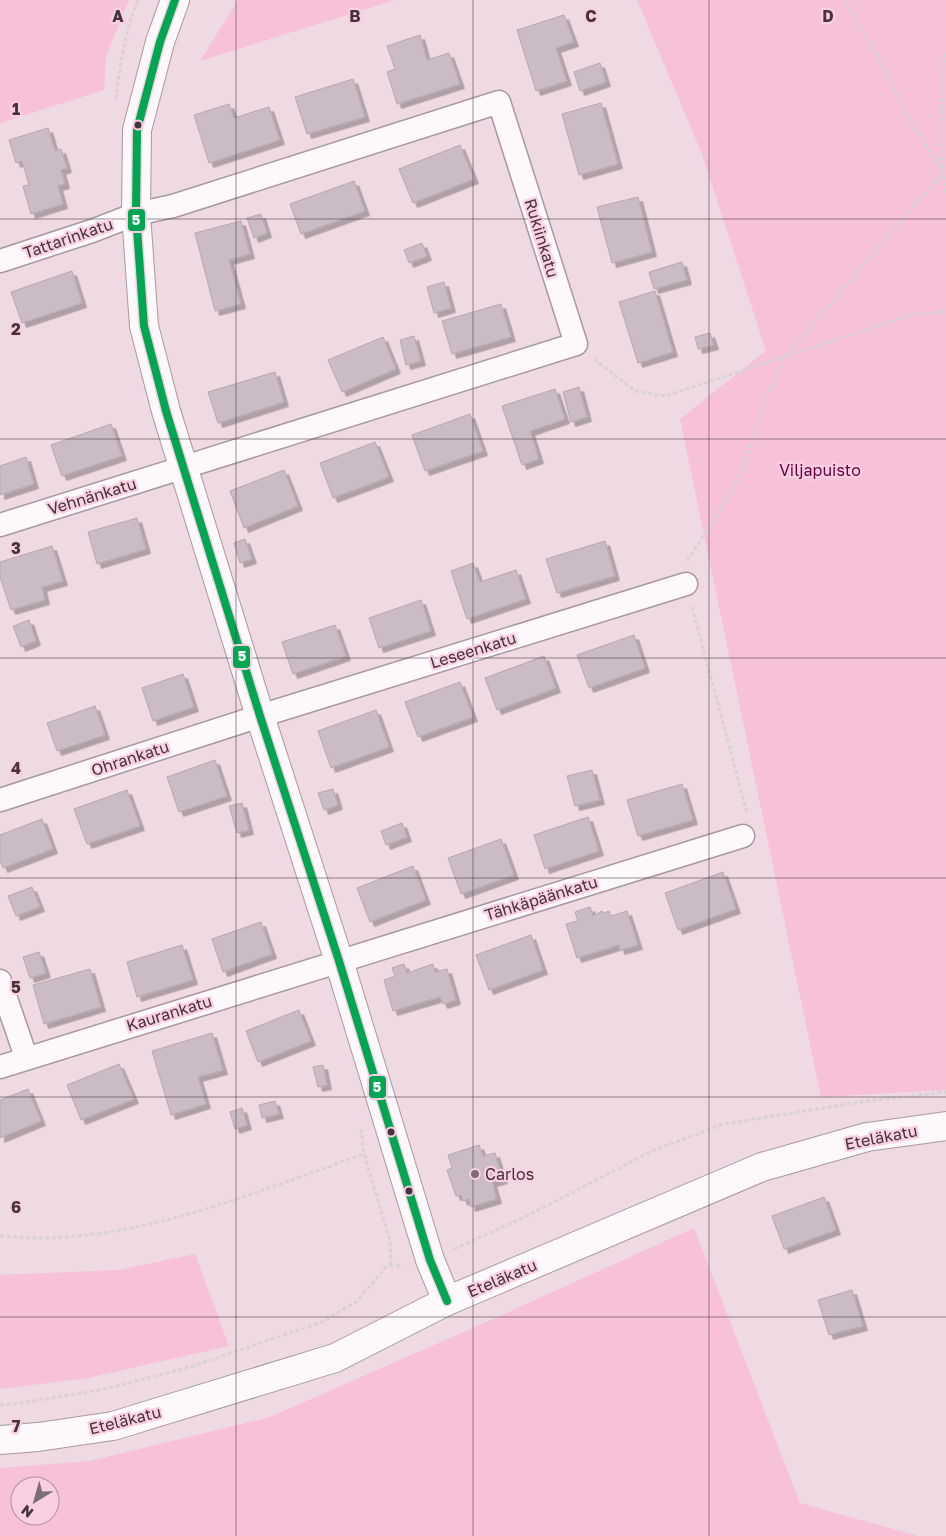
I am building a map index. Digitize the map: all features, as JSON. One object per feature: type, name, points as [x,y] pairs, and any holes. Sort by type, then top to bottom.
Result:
[{"type":"street","points":[[175,0],[160,42],[137,130],[136,214],[144,326],[166,411],[260,716],[339,961],[430,1260],[447,1301]]},
{"type":"street","name":"Rukiinkatu","points":[[136,214],[173,206],[500,102],[576,344]]},
{"type":"street","name":"Tattarinkatu","points":[[0,261],[92,231],[136,214]]},
{"type":"street","points":[[184,467],[576,344]]},
{"type":"street","name":"Vehnänkatu","points":[[0,525],[184,467]]},
{"type":"street","name":"Leseenkatu","points":[[260,716],[686,584]]},
{"type":"street","name":"Ohrankatu","points":[[0,800],[260,716]]},
{"type":"street","name":"Tähkäpäänkatu","points":[[339,961],[743,836]]},
{"type":"street","name":"Kaurankatu","points":[[0,1067],[339,961]]},
{"type":"street","points":[[0,981],[26,1058]]},
{"type":"street","name":"Eteläkatu","points":[[0,1440],[38,1437],[113,1426],[335,1358],[447,1301],[762,1167],[867,1137],[946,1126]]},
{"type":"path","points":[[845,0],[876,54],[906,115],[943,172]]},
{"type":"path","points":[[946,54],[943,64],[940,147],[946,195]]},
{"type":"path","points":[[743,836],[748,818],[686,584],[687,561],[715,519],[740,475],[768,391],[784,358],[943,172]]},
{"type":"path","points":[[576,344],[635,391],[665,396],[911,315],[946,311]]},
{"type":"path","points":[[0,1405],[106,1389],[194,1366],[322,1322],[357,1301],[386,1267],[430,1260],[531,1214],[654,1150],[724,1124],[868,1101],[946,1092]]},
{"type":"path","points":[[0,1236],[29,1239],[105,1233],[194,1213],[364,1154]]},
{"type":"green space","points":[[0,0],[129,0],[106,56],[104,90],[0,123]]},
{"type":"green space","points":[[238,0],[395,0],[200,61]]},
{"type":"green space","name":"Viljapuisto","points":[[637,0],[946,0],[946,1090],[821,1097],[680,419],[766,351],[702,154]]},
{"type":"green space","points":[[694,1228],[800,1503],[918,1536],[0,1536],[0,1468],[90,1461],[270,1417]]},
{"type":"green space","points":[[195,1254],[229,1346],[88,1378],[0,1389],[0,1275],[118,1270]]},
{"type":"building","points":[[564,15],[574,42],[556,48],[567,81],[536,91],[517,30]]},
{"type":"building","points":[[420,35],[427,60],[449,53],[460,84],[397,104],[387,72],[395,69],[387,46]]},
{"type":"building","points":[[600,63],[606,82],[580,91],[574,72]]},
{"type":"building","points":[[353,79],[365,117],[307,134],[295,97]]},
{"type":"building","points":[[601,103],[618,164],[579,175],[562,114]]},
{"type":"building","points":[[229,104],[234,118],[269,107],[280,140],[209,163],[194,115]]},
{"type":"building","points":[[48,128],[55,151],[61,149],[67,168],[61,170],[65,184],[58,186],[63,204],[31,214],[23,186],[29,185],[22,161],[16,163],[9,140]]},
{"type":"building","points":[[460,145],[474,179],[413,203],[399,169]]},
{"type":"building","points":[[354,181],[365,211],[301,234],[290,204]]},
{"type":"building","points":[[638,197],[652,252],[612,263],[597,207]]},
{"type":"building","points":[[261,214],[267,233],[254,238],[247,218]]},
{"type":"building","points":[[241,221],[250,254],[229,260],[241,304],[215,311],[195,233]]},
{"type":"building","points":[[422,243],[427,256],[409,263],[404,250]]},
{"type":"building","points":[[682,262],[687,280],[654,289],[649,272]]},
{"type":"building","points":[[72,271],[82,303],[22,323],[11,292]]},
{"type":"building","points":[[444,282],[451,308],[434,313],[427,287]]},
{"type":"building","points":[[655,291],[673,352],[638,363],[619,302]]},
{"type":"building","points":[[501,304],[511,337],[452,354],[442,321]]},
{"type":"building","points":[[710,333],[714,345],[698,349],[695,337]]},
{"type":"building","points":[[414,336],[421,361],[406,365],[400,340]]},
{"type":"building","points":[[383,337],[396,369],[342,392],[328,360]]},
{"type":"building","points":[[275,372],[284,402],[218,423],[208,392]]},
{"type":"building","points":[[579,387],[587,417],[571,422],[563,392]]},
{"type":"building","points":[[555,389],[565,419],[530,431],[539,459],[522,465],[502,406]]},
{"type":"building","points":[[470,414],[483,451],[425,471],[412,435]]},
{"type":"building","points":[[111,424],[122,456],[62,476],[51,445]]},
{"type":"building","points":[[375,442],[389,477],[333,498],[320,463]]},
{"type":"building","points":[[26,457],[34,484],[0,495],[0,466]]},
{"type":"building","points":[[284,470],[298,506],[244,528],[230,491]]},
{"type":"building","points":[[137,518],[146,549],[97,564],[88,532]]},
{"type":"building","points":[[245,539],[252,559],[240,563],[234,543]]},
{"type":"building","points":[[605,541],[615,576],[557,593],[546,559]]},
{"type":"building","points":[[52,546],[63,581],[42,587],[45,600],[11,610],[0,577],[0,562]]},
{"type":"building","points":[[473,563],[480,582],[516,570],[526,599],[467,619],[451,571]]},
{"type":"building","points":[[421,600],[431,631],[379,648],[369,618]]},
{"type":"building","points":[[29,620],[36,641],[21,647],[13,626]]},
{"type":"building","points":[[335,625],[346,656],[293,674],[282,642]]},
{"type":"building","points":[[634,635],[645,668],[589,688],[577,655]]},
{"type":"building","points":[[544,656],[556,688],[497,710],[485,678]]},
{"type":"building","points":[[183,674],[194,707],[153,721],[142,688]]},
{"type":"building","points":[[460,682],[473,717],[418,737],[405,702]]},
{"type":"building","points":[[95,706],[105,735],[57,751],[47,723]]},
{"type":"building","points":[[376,710],[389,747],[331,768],[318,731]]},
{"type":"building","points":[[215,760],[227,796],[179,812],[167,777]]},
{"type":"building","points":[[592,770],[600,800],[575,806],[567,776]]},
{"type":"building","points":[[682,784],[693,820],[638,836],[627,800]]},
{"type":"building","points":[[333,789],[338,805],[324,810],[318,793]]},
{"type":"building","points":[[127,790],[140,826],[87,844],[74,809]]},
{"type":"building","points":[[242,803],[249,830],[237,833],[229,806]]},
{"type":"building","points":[[588,817],[599,851],[545,869],[534,835]]},
{"type":"building","points":[[42,819],[53,849],[3,868],[0,860],[0,835]]},
{"type":"building","points":[[402,823],[407,837],[386,845],[381,831]]},
{"type":"building","points":[[501,839],[514,875],[461,894],[448,858]]},
{"type":"building","points":[[413,866],[426,900],[370,922],[357,888]]},
{"type":"building","points":[[723,872],[736,909],[678,930],[665,893]]},
{"type":"building","points":[[32,887],[40,907],[16,916],[8,896]]},
{"type":"building","points":[[590,907],[593,916],[602,911],[604,913],[609,911],[611,916],[627,911],[638,945],[620,950],[619,945],[577,958],[566,924],[578,921],[575,912]]},
{"type":"building","points":[[261,922],[272,954],[223,972],[212,939]]},
{"type":"building","points":[[531,935],[543,970],[489,990],[476,955]]},
{"type":"building","points":[[182,945],[193,980],[137,997],[127,962]]},
{"type":"building","points":[[39,952],[46,973],[30,978],[23,957]]},
{"type":"building","points":[[404,964],[407,973],[433,964],[435,972],[447,969],[456,1000],[443,1004],[440,997],[393,1011],[384,980],[395,976],[392,968]]},
{"type":"building","points":[[90,969],[101,1007],[44,1024],[33,985]]},
{"type":"building","points":[[299,1010],[311,1041],[258,1062],[246,1031]]},
{"type":"building","points":[[212,1033],[223,1070],[198,1077],[206,1104],[171,1115],[152,1051]]},
{"type":"building","points":[[119,1064],[134,1099],[81,1120],[67,1085]]},
{"type":"building","points":[[323,1065],[327,1085],[318,1087],[313,1067]]},
{"type":"building","points":[[28,1089],[41,1121],[0,1138],[0,1100]]},
{"type":"building","points":[[275,1101],[279,1114],[262,1118],[259,1105]]},
{"type":"building","points":[[242,1108],[247,1125],[235,1129],[230,1112]]},
{"type":"building","name":"Carlos","points":[[479,1145],[483,1156],[495,1153],[503,1179],[492,1182],[497,1199],[471,1207],[469,1199],[463,1201],[461,1195],[456,1196],[447,1170],[452,1168],[448,1155]]},
{"type":"building","points":[[824,1197],[836,1230],[784,1249],[772,1216]]},
{"type":"building","points":[[852,1290],[863,1326],[829,1335],[818,1300]]},
{"type":"transit line","name":"5","points":[[175,0],[160,42],[137,130],[136,214],[144,326],[166,411],[260,716],[339,961],[430,1260],[447,1301]]},
{"type":"place","name":"Carlos","points":[[475,1174]]}]
